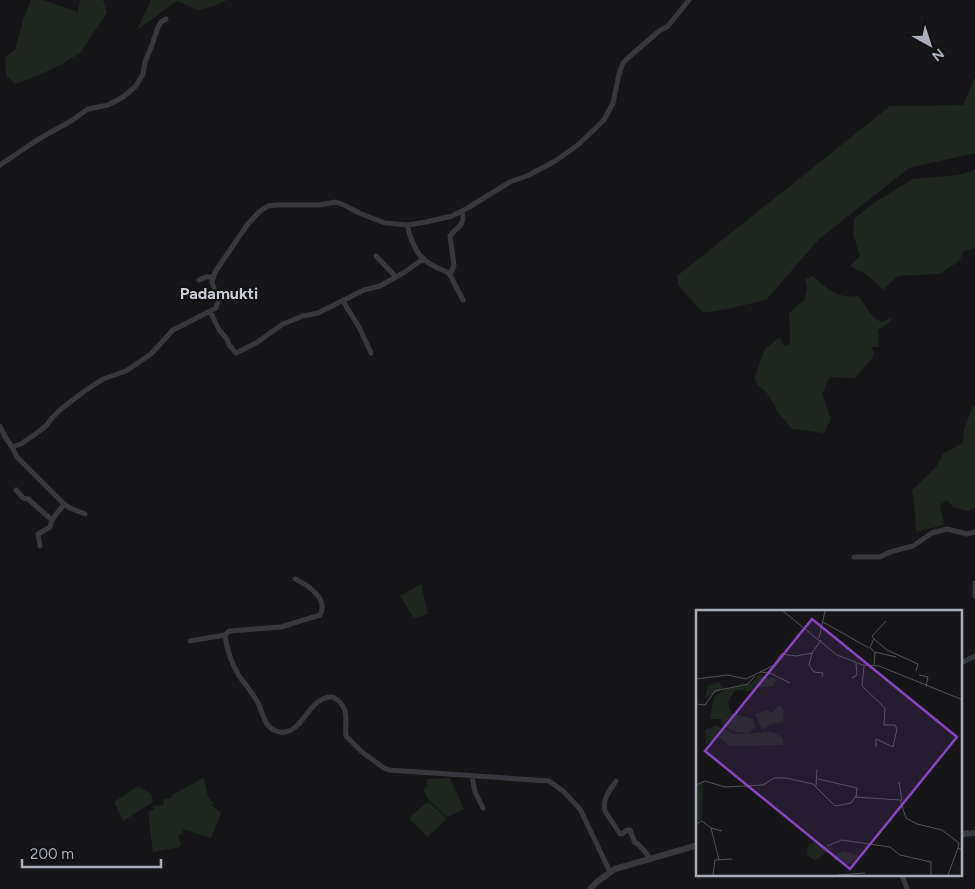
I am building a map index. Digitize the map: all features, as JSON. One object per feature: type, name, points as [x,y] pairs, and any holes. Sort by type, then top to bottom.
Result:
[{"type":"street","points":[[12,447],[21,444],[46,426],[61,409],[86,390],[104,379],[126,371],[151,354],[173,330],[216,308],[218,295],[212,282],[215,272],[247,225],[259,212],[268,206],[319,205],[336,202],[391,225],[426,222],[452,216],[510,182],[557,160],[579,144],[604,120],[613,103],[618,74],[623,64],[668,26],[689,0]]},
{"type":"street","points":[[0,165],[61,125],[71,121],[87,110],[108,105],[136,86],[143,74],[145,62],[158,26],[166,19]]},
{"type":"street","points":[[450,275],[454,265],[450,236],[461,225],[464,218],[462,211]]},
{"type":"street","points":[[407,225],[416,251],[423,259],[450,275],[462,300]]},
{"type":"street","points":[[376,256],[396,278]]},
{"type":"street","points":[[210,311],[219,330],[236,354],[284,324],[303,316],[318,313],[364,290],[380,286],[396,278],[423,259]]},
{"type":"street","points":[[198,280],[213,277]]},
{"type":"street","points":[[343,301],[360,329],[371,353]]},
{"type":"street","points":[[0,426],[18,458],[64,504],[85,514]]},
{"type":"street","points":[[16,490],[23,498],[28,499],[52,520]]},
{"type":"street","points":[[40,546],[38,534],[50,527],[52,520],[64,504]]},
{"type":"street","points":[[854,557],[880,558],[890,552],[913,546],[932,534],[947,529],[968,534],[975,532]]},
{"type":"street","points":[[190,642],[225,635],[231,630],[281,627],[320,615],[322,603],[307,585],[295,579]]},
{"type":"street","points":[[975,583],[975,596]]},
{"type":"street","points":[[225,635],[228,651],[236,670],[258,702],[268,725],[275,731],[285,732],[294,728],[315,704],[324,698],[332,697],[340,703],[346,712],[346,736],[362,752],[384,768],[542,780],[554,784],[580,809],[610,872]]},
{"type":"street","points":[[962,662],[975,656]]},
{"type":"street","points":[[472,776],[475,792],[483,808]]},
{"type":"street","points":[[616,781],[605,798],[605,811],[620,834],[630,830],[635,842],[651,860]]},
{"type":"street","points":[[962,834],[975,833]]},
{"type":"street","points":[[590,889],[610,872],[696,846]]},
{"type":"street","points":[[902,876],[907,889]]},
{"type":"shaded area","points":[[31,0],[43,0],[78,12],[80,0],[103,0],[107,13],[80,53],[37,76],[15,84],[6,75],[5,57],[15,50],[23,20]]},
{"type":"shaded area","points":[[151,0],[227,0],[215,6],[197,10],[177,1],[137,30]]},
{"type":"shaded area","points":[[975,77],[975,153],[909,168],[819,239],[766,300],[703,313],[678,285],[677,276],[890,106],[963,105]]},
{"type":"shaded area","points":[[975,170],[975,248],[964,251],[959,261],[940,274],[898,276],[883,290],[867,275],[850,266],[860,256],[853,234],[854,219],[875,202],[913,179],[958,175]]},
{"type":"shaded area","points":[[813,276],[833,292],[844,296],[858,296],[870,313],[881,322],[891,318],[890,322],[878,330],[878,347],[871,347],[874,352],[872,359],[855,378],[830,377],[822,394],[831,419],[824,433],[792,429],[754,377],[764,350],[780,337],[783,345],[788,346],[790,341],[789,313],[805,299],[807,289],[805,279]]},
{"type":"shaded area","points":[[975,405],[975,508],[968,511],[953,507],[947,500],[940,505],[944,525],[916,532],[912,490],[936,467],[943,454],[963,443],[964,429]]},
{"type":"shaded area","points":[[421,584],[428,614],[414,618],[400,596]]},
{"type":"shaded area","points":[[204,778],[208,797],[214,804],[211,805],[221,813],[211,838],[183,829],[183,834],[178,836],[181,844],[180,847],[153,852],[148,812],[155,809],[152,806],[163,805],[164,799],[172,798],[171,795]]},
{"type":"shaded area","points":[[450,778],[464,809],[447,817],[428,799],[423,789],[428,786],[426,779]]},
{"type":"shaded area","points":[[138,786],[151,794],[153,802],[123,821],[114,802]]},
{"type":"shaded area","points":[[427,802],[447,819],[427,837],[409,818]]},
{"type":"district","name":"Padamukti","points":[[219,293]]}]
